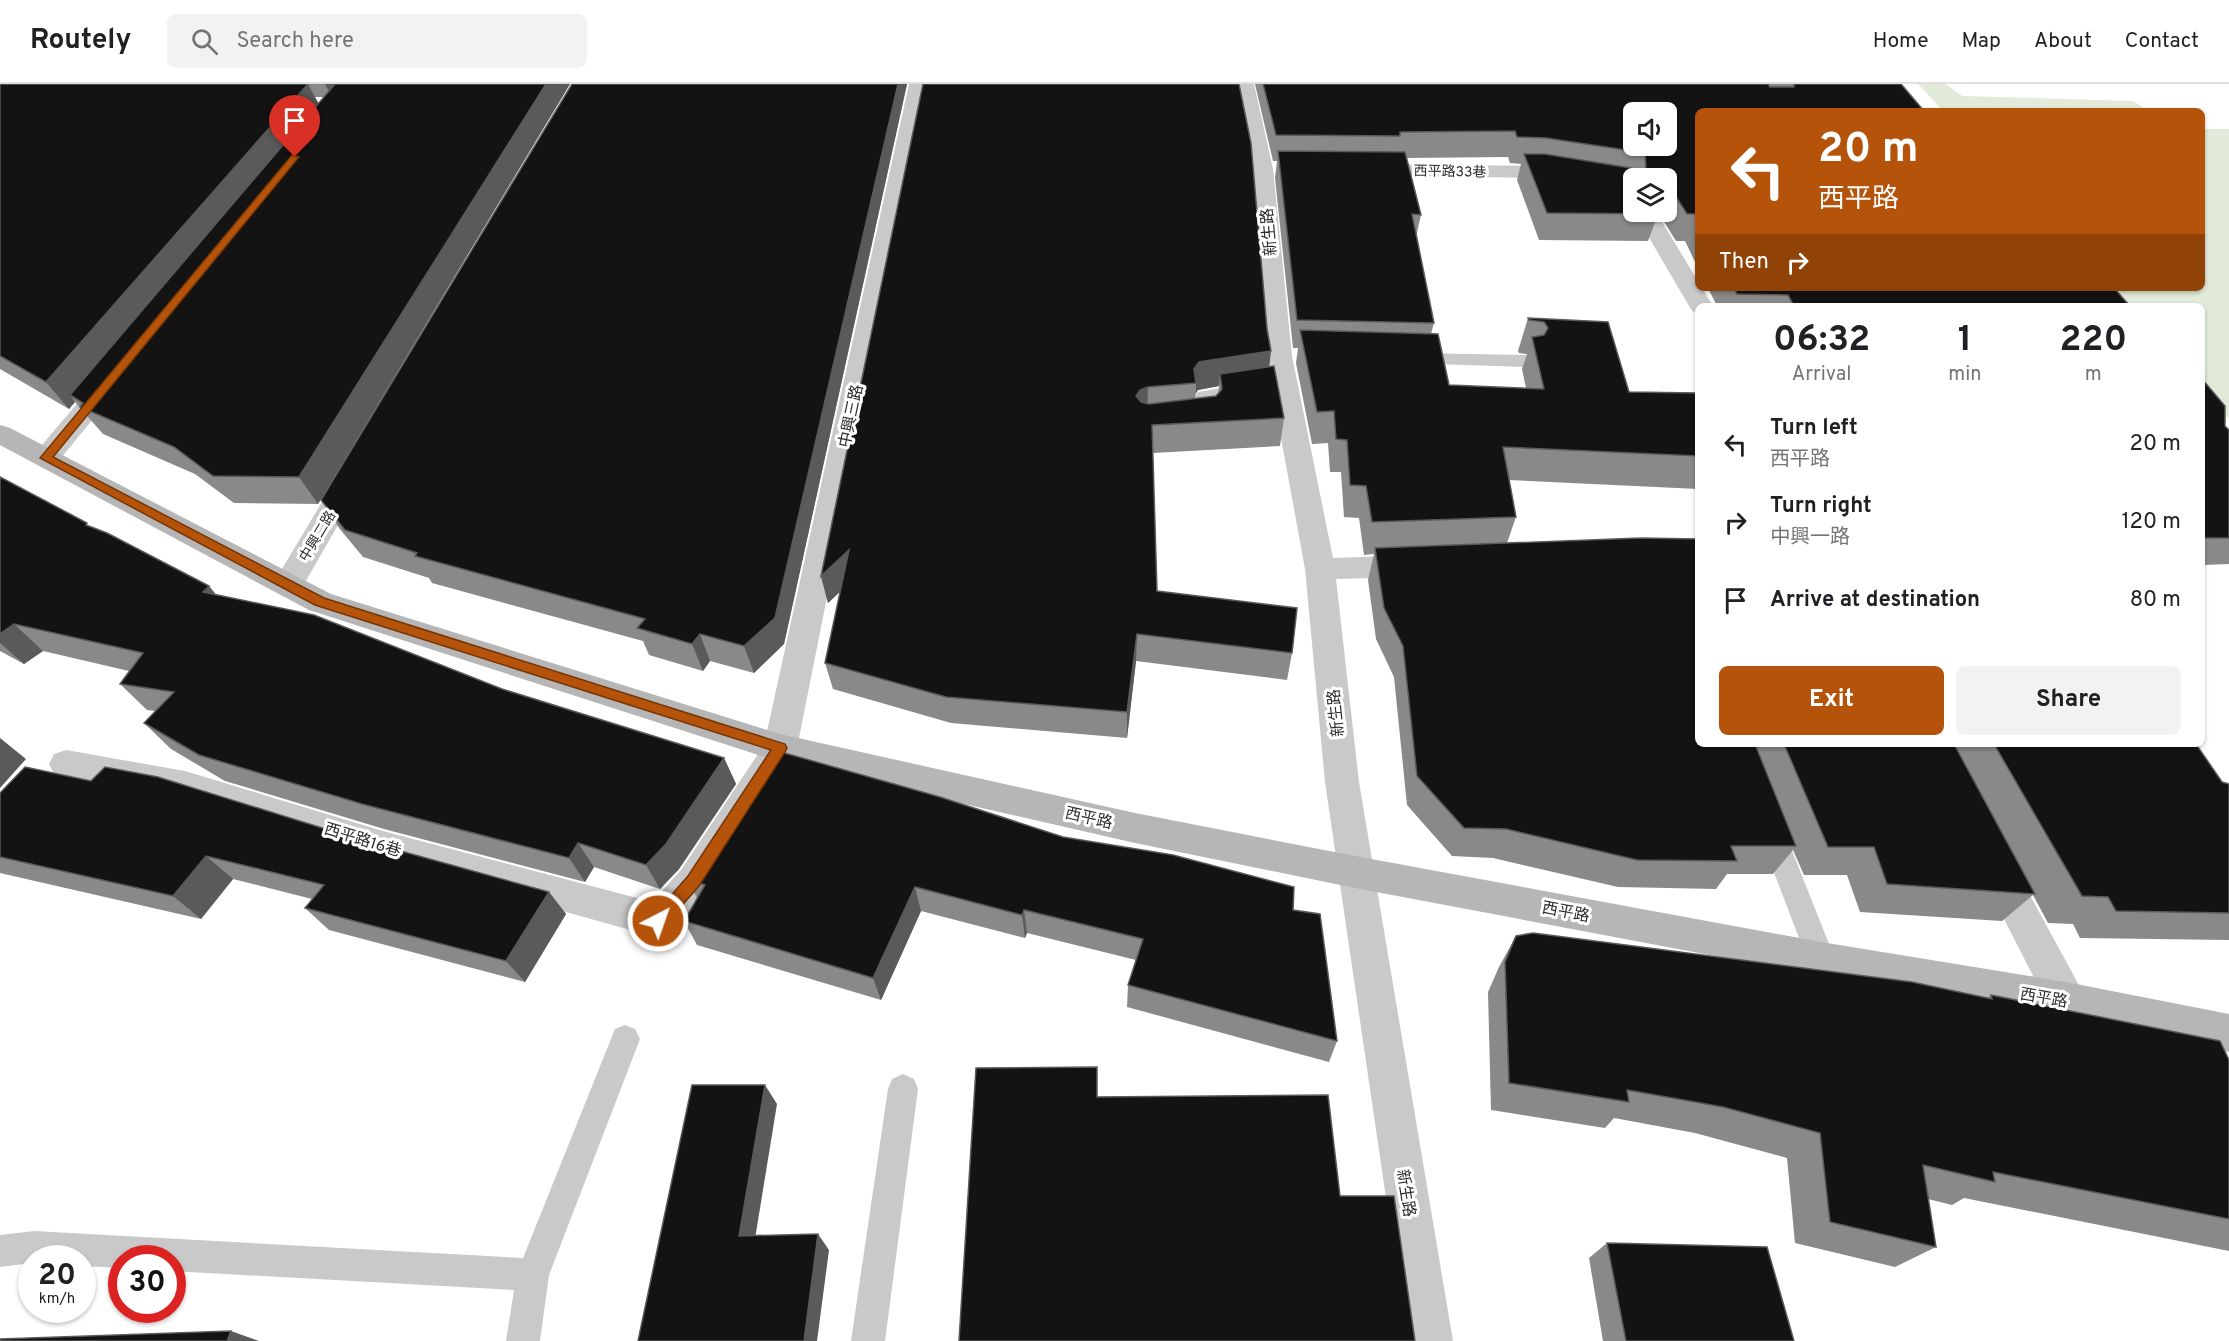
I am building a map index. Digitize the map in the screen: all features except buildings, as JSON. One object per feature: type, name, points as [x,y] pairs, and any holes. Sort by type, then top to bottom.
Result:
[{"type":"main road","name":"西平路","points":[[0,434],[320,602],[780,748],[1135,828],[1355,872],[1821,959],[2066,1000],[2229,1031]]},
{"type":"street","name":"中興三路","points":[[780,748],[919,84]]},
{"type":"street","name":"新生路","points":[[1244,84],[1273,169],[1288,366],[1320,569],[1342,782],[1430,1341]]},
{"type":"street","name":"西平路33巷","points":[[1342,170],[1538,172],[1623,186]]},
{"type":"street","points":[[1651,222],[1699,303]]},
{"type":"street","points":[[46,458],[129,358]]},
{"type":"street","name":"中興二路","points":[[288,585],[366,452]]},
{"type":"street","points":[[1320,569],[1438,565]]},
{"type":"street","name":"西平路16巷","points":[[66,764],[184,784],[383,846],[658,921],[694,881],[780,748]]},
{"type":"street","points":[[1979,836],[2066,1000]]},
{"type":"lane","points":[[1396,358],[1526,361]]},
{"type":"lane","points":[[1172,420],[1207,417],[1205,396],[1288,366]]},
{"type":"lane","points":[[1762,808],[1821,959]]},
{"type":"lane","points":[[523,1341],[533,1275],[625,1039]]},
{"type":"lane","points":[[868,1341],[903,1089]]},
{"type":"lane","points":[[0,1251],[34,1247],[533,1275]]},
{"type":"green space","points":[[1918,84],[1946,84],[1962,96],[2133,101],[2144,108],[1940,108]]},
{"type":"green space","points":[[2205,129],[2229,129],[2229,419],[2205,390],[2205,303],[2123,303],[2113,291],[2205,291]]},
{"type":"route","points":[[295,157],[46,458],[320,602],[780,748],[694,881],[658,921]]}]
